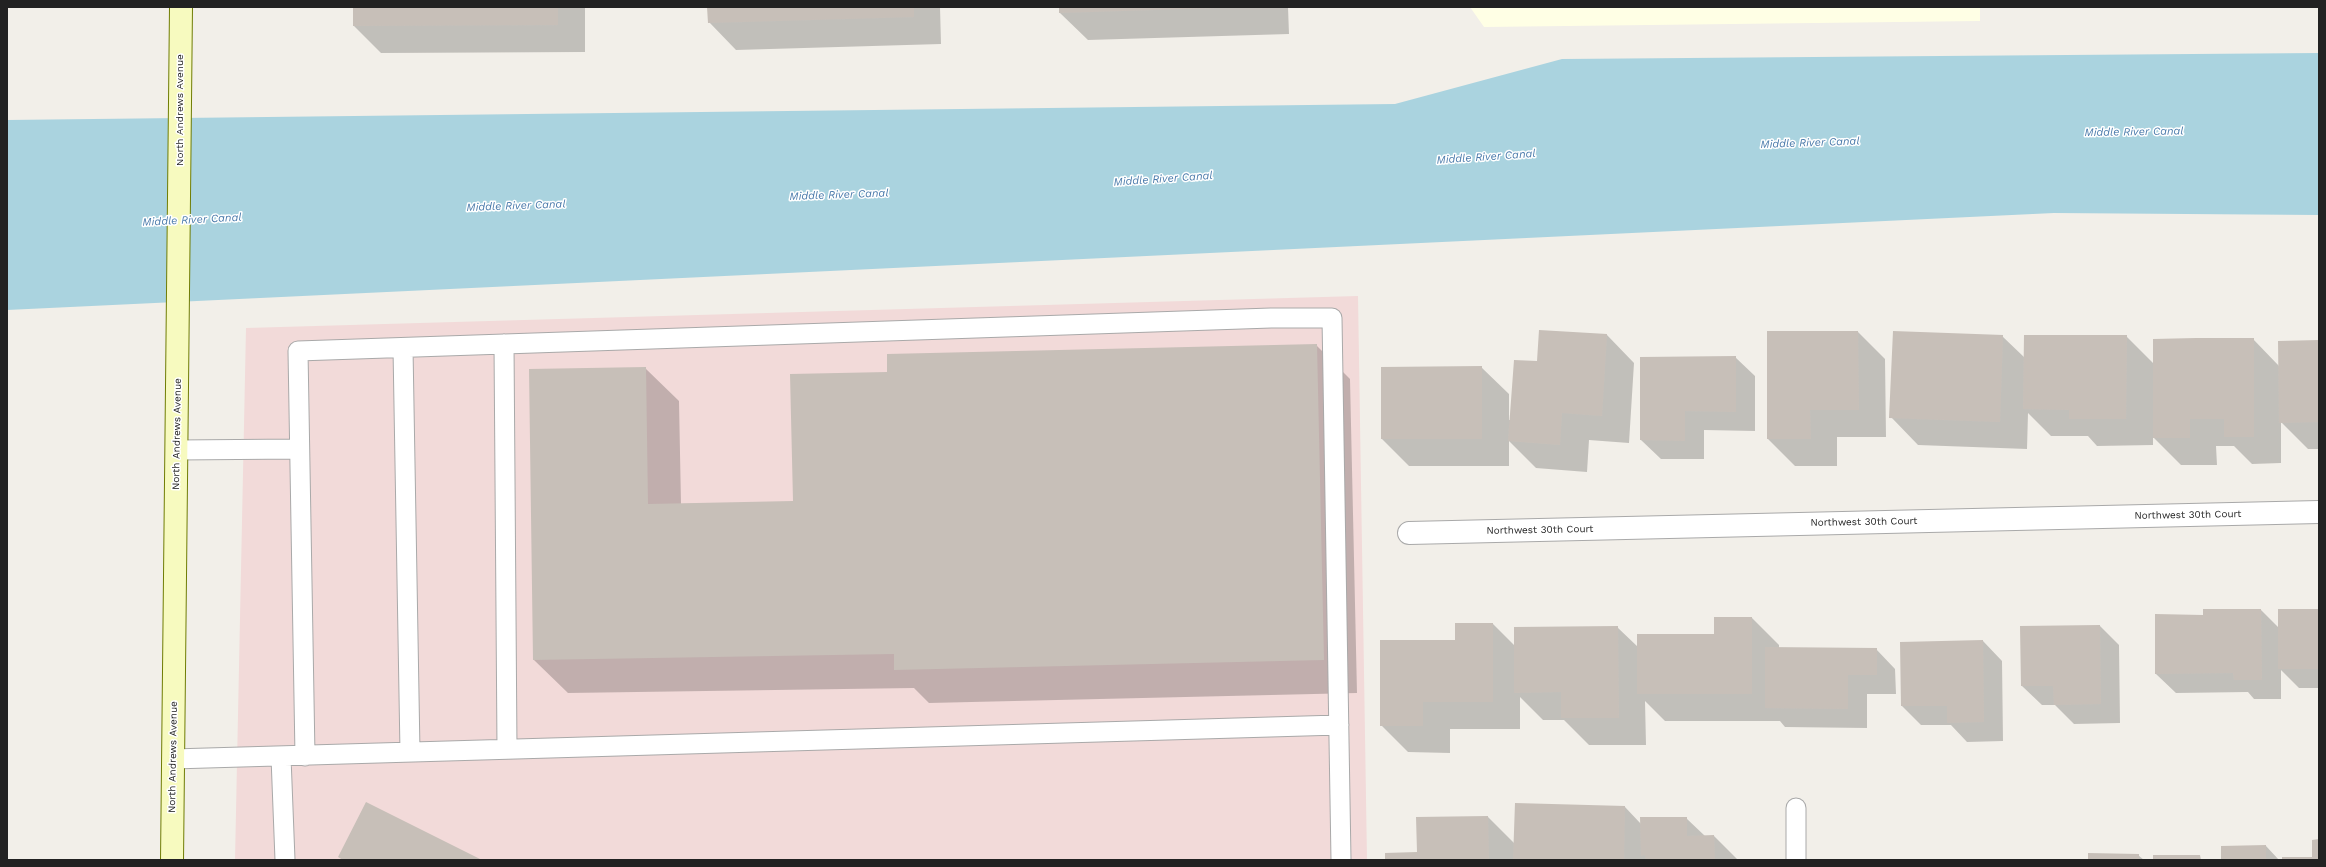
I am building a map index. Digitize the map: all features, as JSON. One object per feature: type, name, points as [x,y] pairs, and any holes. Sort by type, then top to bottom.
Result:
[{"type":"main road","name":"North Andrews Avenue","points":[[172,860],[181,7]]},
{"type":"street","name":"Northwest 30th Court","points":[[1409,533],[2319,512]]},
{"type":"lane","points":[[306,756],[298,449],[298,351],[1255,318],[1332,318],[1341,860]]},
{"type":"lane","points":[[504,344],[508,749]]},
{"type":"lane","points":[[403,348],[410,752]]},
{"type":"lane","points":[[177,450],[298,449]]},
{"type":"lane","points":[[173,759],[1339,725]]},
{"type":"lane","points":[[281,756],[285,860]]},
{"type":"lane","points":[[1796,808],[1796,860]]},
{"type":"shaded area","points":[[1470,7],[1980,7],[1980,21],[1484,27]]},
{"type":"shaded area","points":[[1358,296],[1367,860],[235,860],[246,328]]},
{"type":"water","name":"Middle River Canal","points":[[2319,53],[2319,215],[2054,213],[7,310],[7,120],[1395,104],[1562,59]]},
{"type":"building","points":[[353,7],[558,7],[558,25],[353,26]]},
{"type":"building","points":[[707,7],[914,7],[914,17],[708,23]]},
{"type":"building","points":[[1059,7],[1215,7],[1215,8],[1059,13]]},
{"type":"building","points":[[1539,330],[1607,334],[1602,416],[1562,413],[1560,445],[1508,441],[1514,360],[1537,361]]},
{"type":"building","points":[[1767,331],[1858,331],[1859,410],[1810,410],[1811,439],[1767,439]]},
{"type":"building","points":[[1893,331],[2003,335],[2000,422],[1889,418]]},
{"type":"building","points":[[2024,335],[2127,335],[2126,419],[2069,419],[2069,410],[2023,409]]},
{"type":"building","points":[[2254,338],[2254,437],[2224,437],[2224,419],[2190,419],[2190,438],[2153,438],[2153,339]]},
{"type":"building","points":[[2319,340],[2319,422],[2279,423],[2278,341]]},
{"type":"building","points":[[1317,344],[1324,660],[894,670],[894,654],[533,660],[529,369],[646,367],[648,504],[793,501],[790,374],[887,372],[887,354]]},
{"type":"building","points":[[1736,356],[1736,412],[1685,411],[1685,441],[1640,440],[1640,357]]},
{"type":"building","points":[[1482,366],[1482,439],[1381,439],[1381,367]]},
{"type":"building","points":[[2203,609],[2261,609],[2262,680],[2234,680],[2233,673],[2155,674],[2155,614],[2203,615]]},
{"type":"building","points":[[2278,609],[2319,609],[2319,669],[2278,669]]},
{"type":"building","points":[[1714,617],[1752,617],[1752,694],[1637,694],[1637,634],[1714,634]]},
{"type":"building","points":[[1455,623],[1493,623],[1493,702],[1423,702],[1423,726],[1380,726],[1380,640],[1455,640]]},
{"type":"building","points":[[2100,625],[2101,704],[2054,705],[2053,686],[2021,686],[2020,626]]},
{"type":"building","points":[[1618,626],[1619,718],[1561,718],[1561,692],[1514,693],[1514,627]]},
{"type":"building","points":[[1983,640],[1984,722],[1947,723],[1947,706],[1901,706],[1900,642]]},
{"type":"building","points":[[1765,647],[1877,648],[1877,675],[1848,675],[1848,709],[1765,708]]},
{"type":"building","points":[[366,802],[482,860],[343,860],[338,857]]},
{"type":"building","points":[[1515,803],[1625,806],[1624,860],[1513,860]]},
{"type":"building","points":[[1488,816],[1489,859],[1385,860],[1385,853],[1417,852],[1416,817]]},
{"type":"building","points":[[1640,817],[1687,817],[1687,836],[1714,835],[1715,860],[1646,860],[1645,855],[1641,856]]},
{"type":"building","points":[[2319,839],[2319,860],[2282,860],[2282,857],[2312,857],[2312,840]]},
{"type":"building","points":[[2266,845],[2266,860],[2221,860],[2221,846]]},
{"type":"building","points":[[2088,853],[2139,854],[2139,860],[2088,860]]},
{"type":"building","points":[[2153,855],[2200,855],[2201,860],[2153,860]]}]
